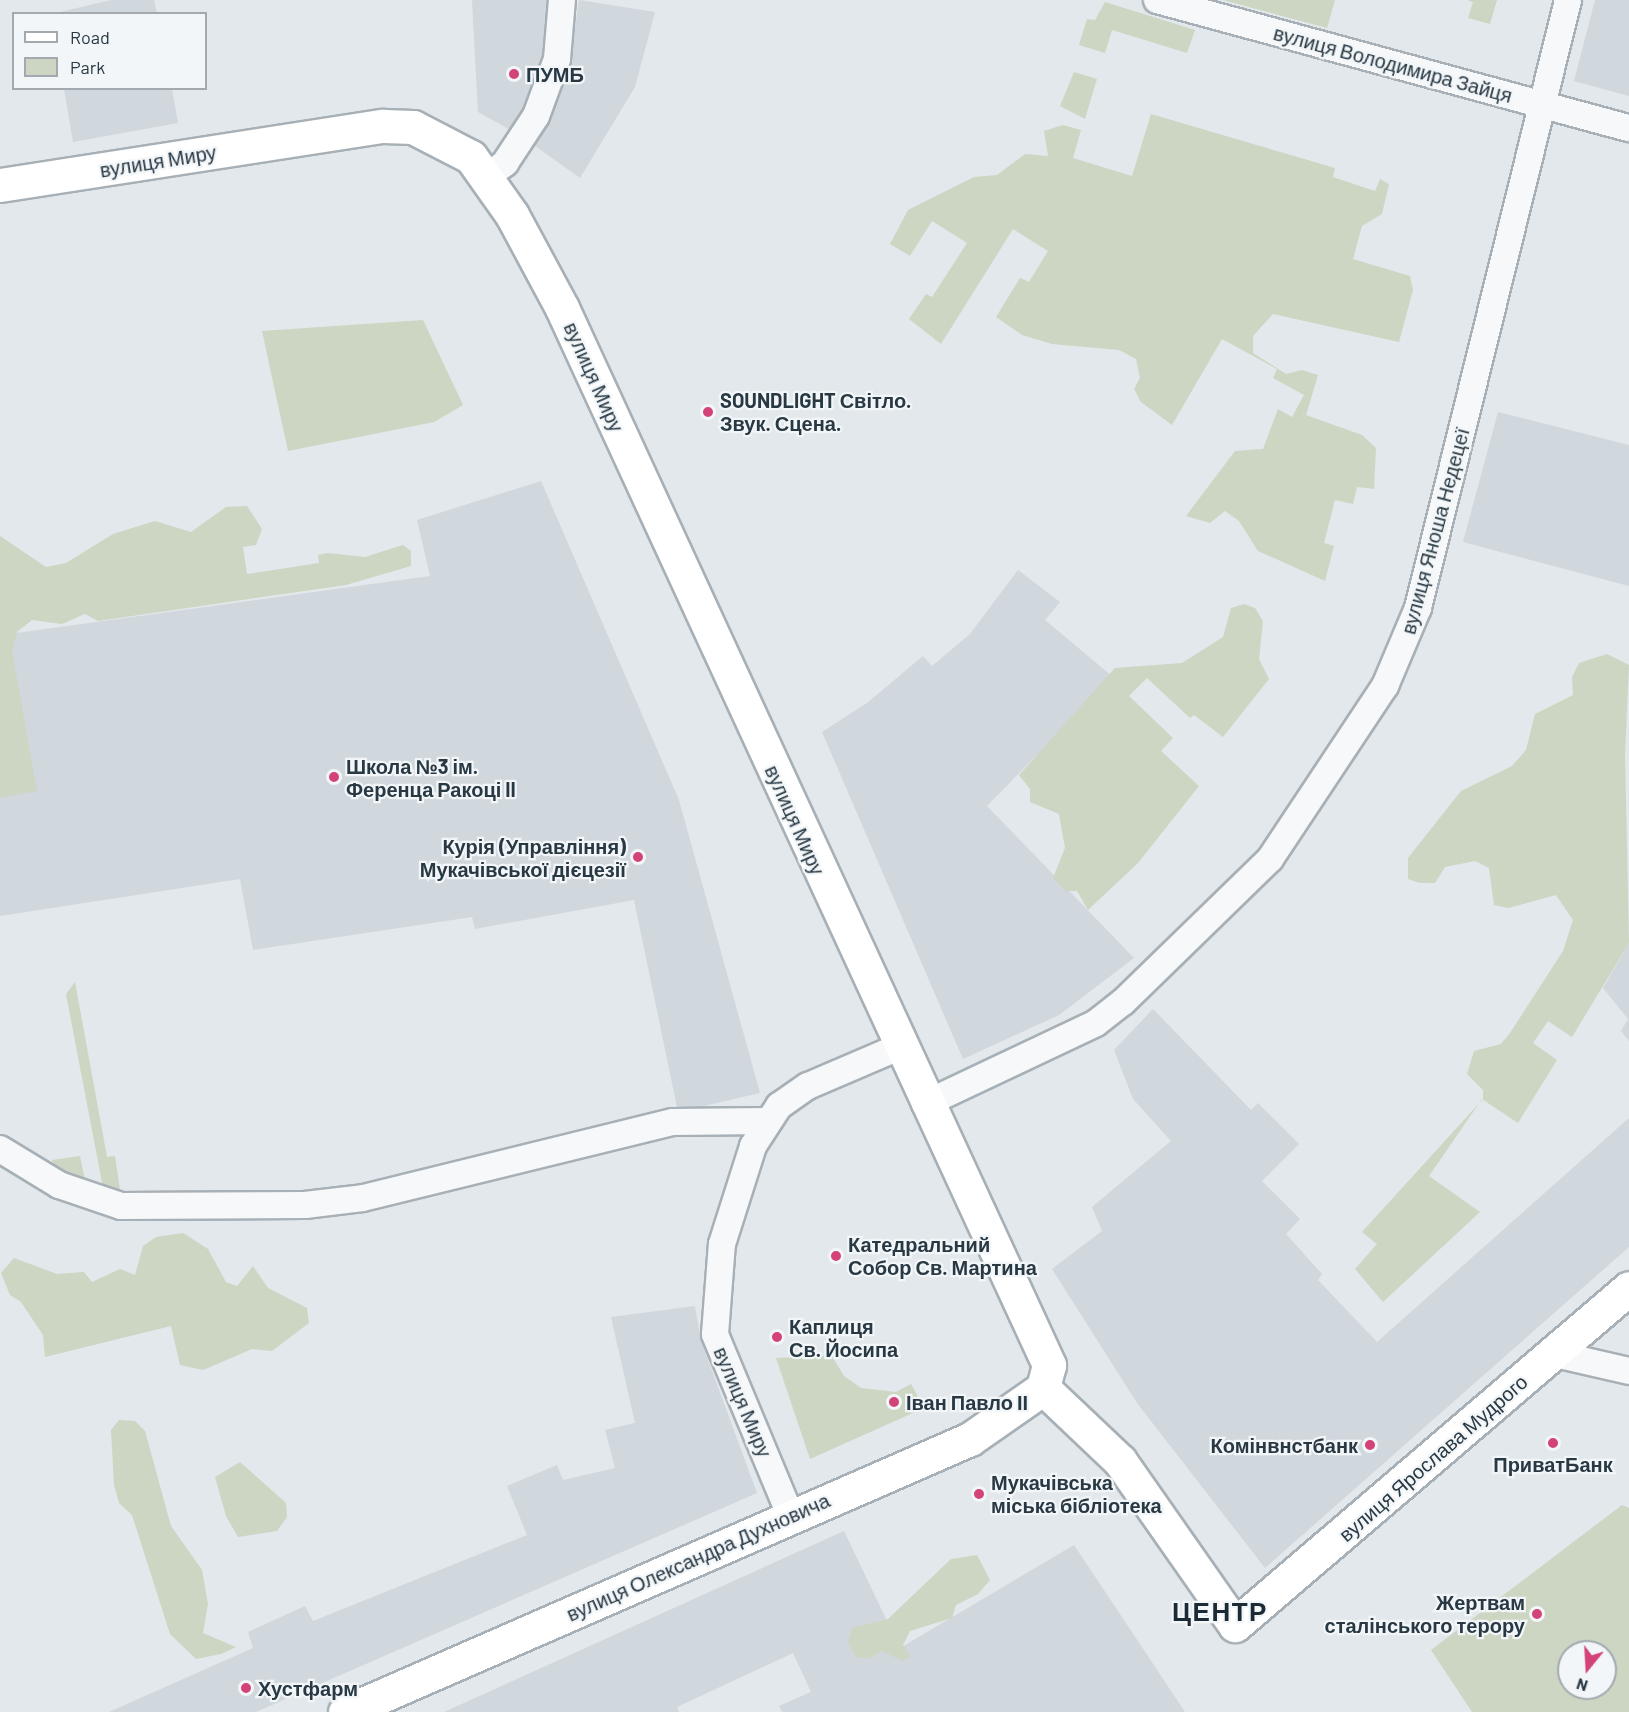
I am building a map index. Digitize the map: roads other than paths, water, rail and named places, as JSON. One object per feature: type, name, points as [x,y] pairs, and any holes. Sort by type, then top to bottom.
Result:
[{"type":"street","points":[[486,177],[505,163],[536,116],[557,59],[562,0]]},
{"type":"street","name":"вулиця Володимира Зайця","points":[[1157,0],[1629,128]]},
{"type":"street","name":"вулиця Яноша Недецеї","points":[[924,1104],[1096,1023],[1123,1002],[1270,859],[1385,686],[1418,608],[1569,0]]},
{"type":"street","name":"вулиця Миру","points":[[0,185],[383,126],[413,127],[438,136],[471,157],[486,177],[562,308],[924,1104],[1049,1365],[1043,1388]]},
{"type":"street","name":"вулиця Миру","points":[[791,1517],[715,1334],[722,1244],[753,1146],[766,1121],[808,1086],[899,1047]]},
{"type":"street","points":[[0,1149],[59,1185],[121,1206],[305,1205],[363,1198],[673,1122],[766,1121]]},
{"type":"street","name":"вулиця Ярослава Мудрого","points":[[1043,1388],[1120,1461],[1235,1625],[1555,1354],[1629,1288]]},
{"type":"street","points":[[1555,1354],[1629,1371]]},
{"type":"street","name":"вулиця Олександра Духновича","points":[[345,1712],[970,1438],[1043,1388]]},
{"type":"place","name":"ПУМБ","points":[[514,74]]},
{"type":"place","name":"SOUNDLIGHT Світло. Звук. Сцена.","points":[[708,412]]},
{"type":"place","name":"Школа №3 ім. Ференца Ракоці II","points":[[334,777]]},
{"type":"place","name":"Курія (Управління) Мукачівської дієцезії","points":[[638,857]]},
{"type":"place","name":"Катедральний Собор Св. Мартина","points":[[836,1256]]},
{"type":"place","name":"Каплиця Св. Йосипа","points":[[777,1337]]},
{"type":"place","name":"Іван Павло ІІ","points":[[894,1402]]},
{"type":"place","name":"ПриватБанк","points":[[1553,1443]]},
{"type":"place","name":"Комінвнстбанк","points":[[1370,1445]]},
{"type":"place","name":"Мукачівська міська бібліотека","points":[[979,1494]]},
{"type":"place","name":"Жертвам сталінського терору","points":[[1537,1614]]},
{"type":"place","name":"Хустфарм","points":[[246,1688]]},
{"type":"district","name":"ЦЕНТР","points":[[1220,1611]]}]
